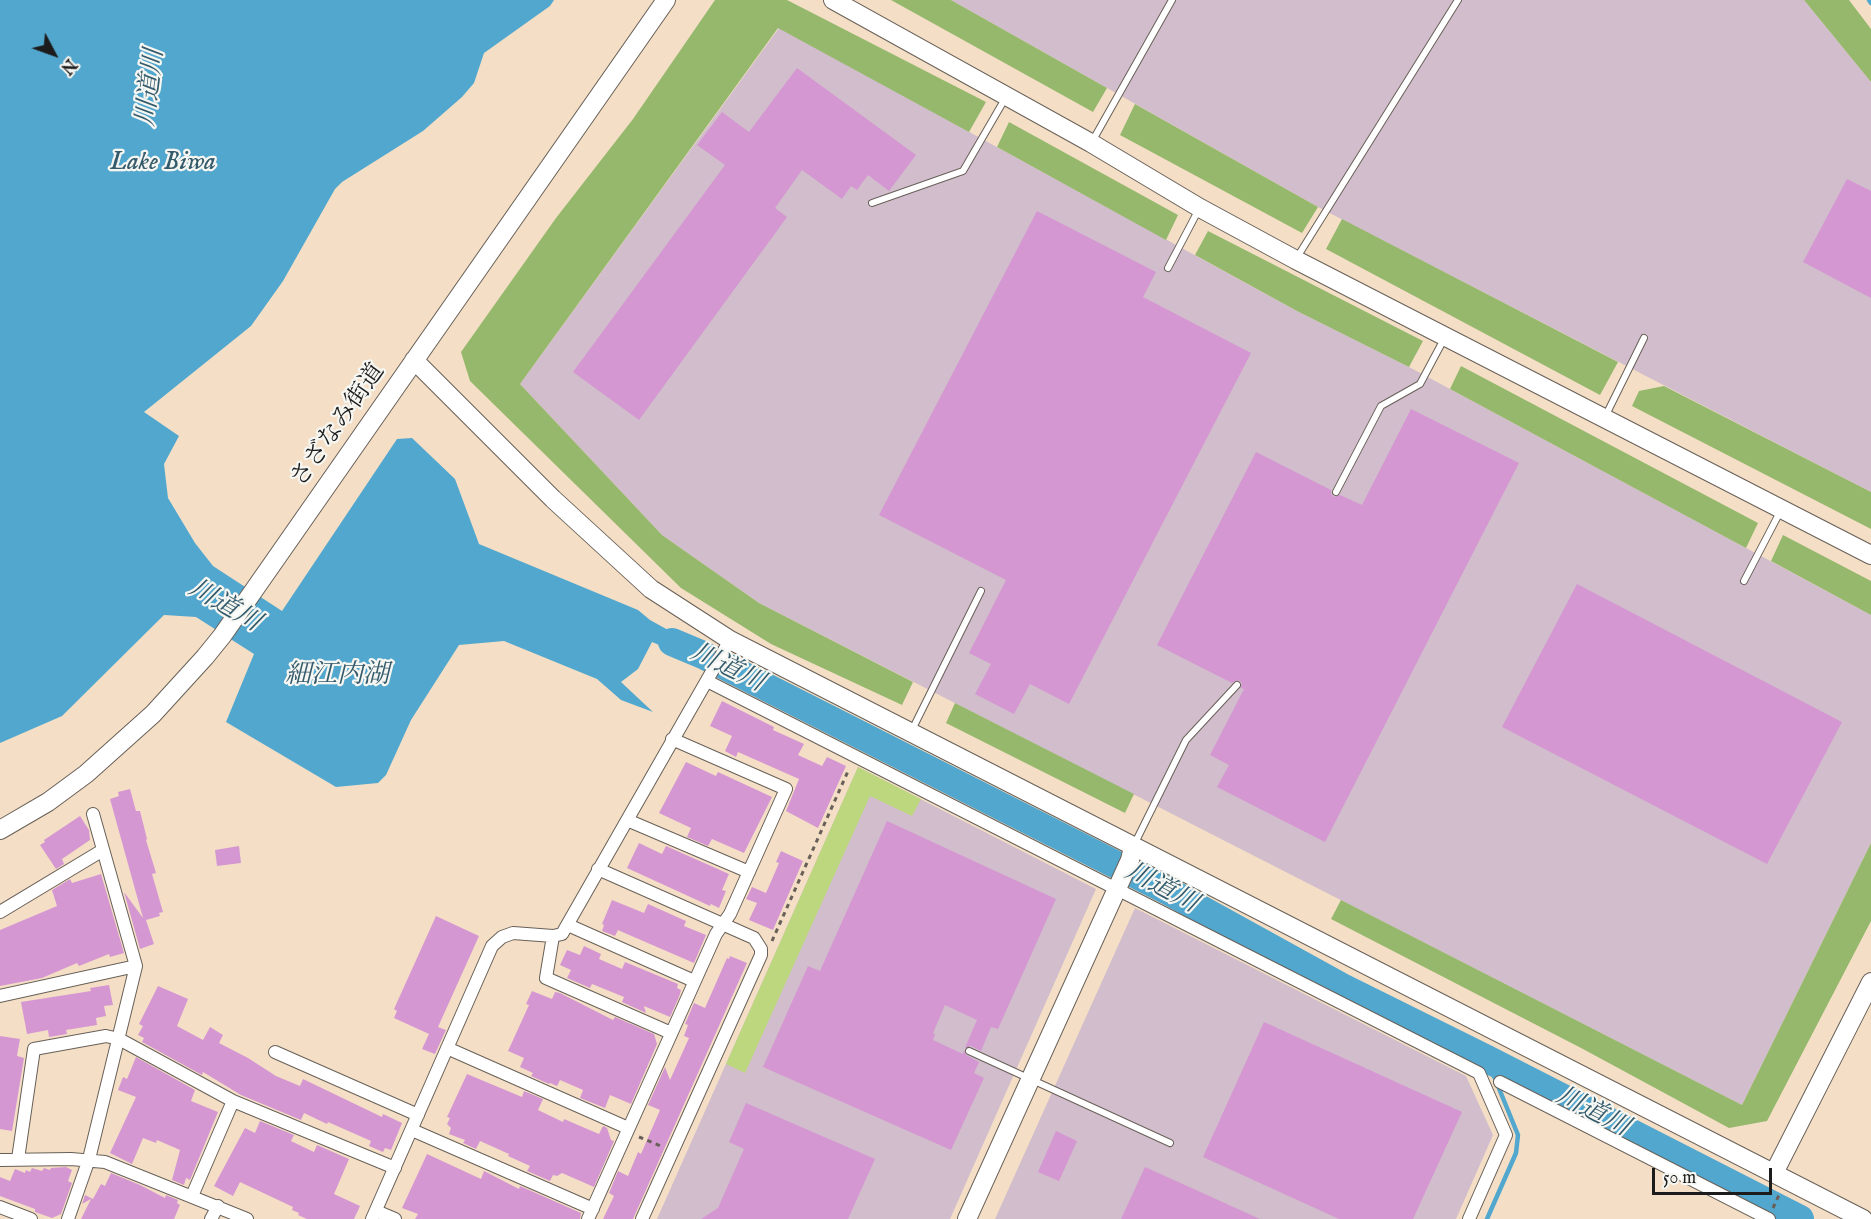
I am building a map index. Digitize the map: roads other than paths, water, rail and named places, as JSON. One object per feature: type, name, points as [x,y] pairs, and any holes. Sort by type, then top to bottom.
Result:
[{"type":"street","name":"さざなみ街道","points":[[0,830],[39,807],[86,774],[153,714],[222,636],[666,0]]},
{"type":"street","points":[[833,0],[1296,260],[1871,555]]},
{"type":"street","points":[[414,360],[553,500],[651,589],[726,646],[910,733],[1131,854],[1863,1219]]},
{"type":"street","points":[[395,1219],[374,1215],[489,951],[502,937],[513,933],[553,936],[562,934],[726,646]]},
{"type":"street","points":[[708,678],[854,756],[1117,886],[1479,1073],[1506,1135],[1469,1219]]},
{"type":"street","points":[[412,1130],[590,1214],[694,981],[716,934],[730,914],[786,789],[672,739]]},
{"type":"street","points":[[68,1219],[90,1159],[136,966],[93,814]]},
{"type":"street","points":[[627,820],[749,872]]},
{"type":"street","points":[[0,912],[103,850]]},
{"type":"street","points":[[967,1219],[1131,854]]},
{"type":"street","points":[[598,869],[754,938],[760,945],[761,955],[642,1219]]},
{"type":"street","points":[[568,925],[694,981]]},
{"type":"street","points":[[553,936],[546,978],[671,1034]]},
{"type":"street","points":[[0,996],[136,966]]},
{"type":"street","points":[[1774,1173],[1871,982]]},
{"type":"street","points":[[18,1160],[34,1049],[106,1036],[119,1040],[233,1101],[394,1168]]},
{"type":"street","points":[[447,1048],[628,1130]]},
{"type":"street","points":[[275,1052],[418,1115]]},
{"type":"street","points":[[1500,1082],[1769,1217]]},
{"type":"street","points":[[192,1196],[233,1101]]},
{"type":"street","points":[[0,1160],[90,1159],[105,1162],[248,1219]]},
{"type":"street","points":[[211,1219],[218,1206]]},
{"type":"street","points":[[0,1207],[31,1219]]},
{"type":"lane","points":[[1091,143],[1172,0]]},
{"type":"lane","points":[[1296,260],[1458,0]]},
{"type":"lane","points":[[872,203],[963,171],[1007,97]]},
{"type":"lane","points":[[1168,268],[1200,208]]},
{"type":"lane","points":[[1336,492],[1381,406],[1420,384],[1445,336]]},
{"type":"lane","points":[[1605,417],[1644,338]]},
{"type":"lane","points":[[1744,581],[1781,509]]},
{"type":"lane","points":[[910,733],[981,591]]},
{"type":"lane","points":[[1131,854],[1186,740],[1237,685]]},
{"type":"lane","points":[[969,1051],[1170,1143]]},
{"type":"water","name":"Lake Biwa","points":[[0,0],[554,0],[550,6],[484,53],[474,83],[462,97],[423,131],[342,182],[335,189],[283,281],[251,326],[144,412],[179,436],[164,464],[168,498],[195,543],[213,566],[282,611],[397,439],[412,438],[455,479],[479,544],[638,610],[650,620],[708,652],[703,663],[652,642],[638,669],[621,682],[653,712],[621,700],[597,679],[504,641],[459,645],[411,720],[386,775],[378,783],[336,787],[226,722],[254,654],[196,617],[164,615],[62,716],[0,743]]},
{"type":"waterway","name":"川道川","points":[[672,642],[703,655],[1168,891],[1342,987],[1800,1219]]},
{"type":"waterway","points":[[1487,1059],[1518,1135],[1516,1153],[1487,1219]]},
{"type":"water label","name":"細江内湖","points":[[337,677]]}]
